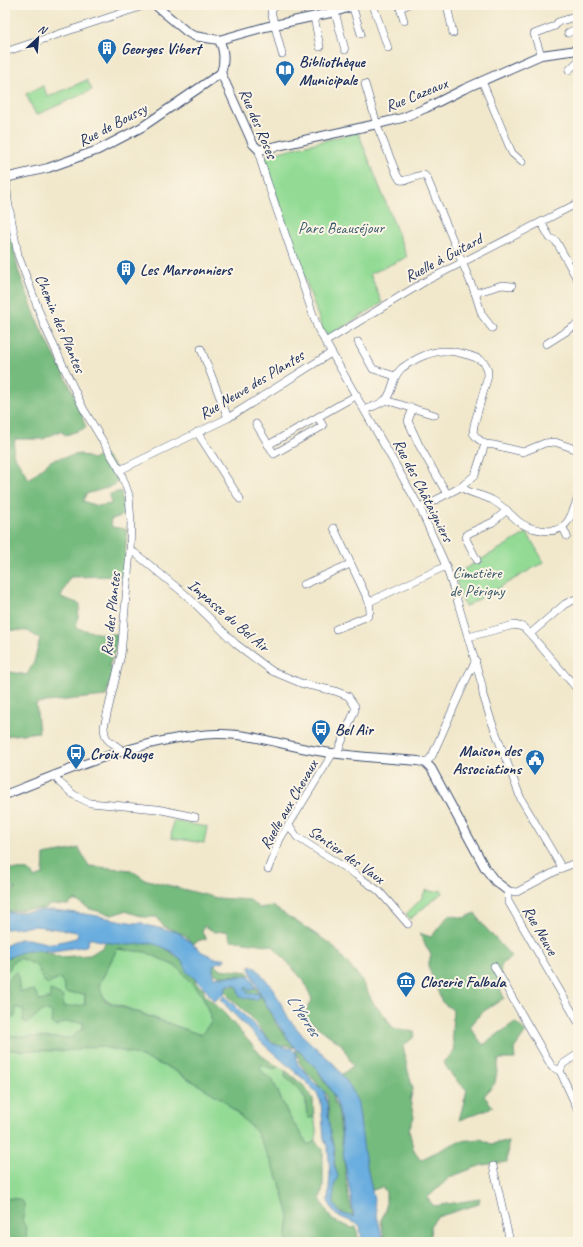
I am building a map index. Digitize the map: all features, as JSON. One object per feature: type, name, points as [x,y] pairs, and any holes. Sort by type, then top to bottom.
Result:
[{"type":"street","points":[[5,52],[146,5]]},
{"type":"street","points":[[155,5],[194,36],[219,40],[274,25],[335,12],[353,6],[361,34]]},
{"type":"street","points":[[276,5],[271,11],[282,54]]},
{"type":"street","points":[[373,5],[388,48]]},
{"type":"street","points":[[404,21],[400,8],[407,5]]},
{"type":"street","points":[[447,5],[453,33]]},
{"type":"street","points":[[335,12],[345,50]]},
{"type":"street","points":[[541,54],[534,34],[555,26],[558,22],[578,16]]},
{"type":"street","points":[[314,17],[320,47]]},
{"type":"street","points":[[568,33],[578,28]]},
{"type":"street","points":[[219,40],[222,45],[225,58],[221,73]]},
{"type":"street","name":"Rue Cazeaux","points":[[259,150],[402,118],[541,54],[578,50]]},
{"type":"street","points":[[569,70],[578,61]]},
{"type":"street","name":"Rue des Roses","points":[[221,73],[254,144],[259,150],[261,162],[315,322],[325,342]]},
{"type":"street","name":"Rue de Boussy","points":[[6,178],[48,168],[98,150],[142,127],[221,73]]},
{"type":"street","points":[[482,81],[512,152],[522,162]]},
{"type":"street","points":[[365,84],[377,124],[400,180],[406,181],[419,175],[424,175],[428,178],[475,292],[482,315],[492,328]]},
{"type":"street","name":"Chemin des Plantes","points":[[6,178],[8,201],[18,255],[45,327],[83,408],[120,470]]},
{"type":"street","name":"Ruelle à Guitard","points":[[325,342],[424,282],[578,203]]},
{"type":"street","points":[[541,222],[550,238],[556,241],[576,277]]},
{"type":"street","points":[[475,292],[502,285],[512,286]]},
{"type":"street","points":[[546,344],[578,324]]},
{"type":"street","name":"Rue des Châtaigniers","points":[[325,342],[357,395],[420,508],[446,566],[476,661],[483,695],[491,720],[521,799],[562,868]]},
{"type":"street","points":[[358,342],[373,369],[395,376]]},
{"type":"street","points":[[201,349],[228,418]]},
{"type":"street","points":[[365,410],[384,400],[390,391],[395,376],[404,367],[435,352],[452,351],[480,360],[488,369],[488,376],[473,433],[484,444],[523,452],[545,443],[555,442],[578,450]]},
{"type":"street","name":"Rue Neuve des Plantes","points":[[120,470],[228,418],[331,353]]},
{"type":"street","points":[[268,445],[357,395]]},
{"type":"street","points":[[384,400],[435,415]]},
{"type":"street","points":[[413,408],[408,421],[419,445],[447,494]]},
{"type":"street","points":[[256,424],[274,454],[323,426],[318,417]]},
{"type":"street","points":[[197,432],[240,499]]},
{"type":"street","points":[[420,508],[461,487],[475,475],[484,444]]},
{"type":"street","name":"Rue des Plantes","points":[[120,470],[129,495],[131,522],[130,551],[121,655],[104,727],[105,736],[123,752]]},
{"type":"street","points":[[461,487],[469,492],[492,500],[507,510],[520,522],[534,529],[550,532],[562,528],[571,518],[578,498]]},
{"type":"street","points":[[476,560],[466,539],[467,534],[492,522],[507,510]]},
{"type":"street","points":[[334,528],[369,602],[370,612],[368,616],[336,628]]},
{"type":"street","points":[[562,528],[567,536]]},
{"type":"street","name":"Impasse du Bel Air","points":[[130,551],[136,553],[186,596],[236,644],[272,671],[304,684],[335,691],[348,696],[355,706],[355,710],[338,750],[333,753]]},
{"type":"street","points":[[303,585],[350,564]]},
{"type":"street","points":[[369,602],[446,566]]},
{"type":"street","points":[[530,634],[565,604],[578,598]]},
{"type":"street","points":[[468,636],[514,625],[523,627],[578,690]]},
{"type":"street","points":[[426,764],[432,756],[469,673],[476,661]]},
{"type":"street","points":[[5,795],[54,775],[157,742],[216,734],[239,734],[333,753],[418,761],[426,764],[434,775],[482,863],[496,881],[508,891],[517,892],[562,868],[578,862]]},
{"type":"street","name":"Ruelle aux Chevaux","points":[[268,869],[280,839],[333,753]]},
{"type":"street","points":[[54,775],[60,783],[74,795],[90,803],[156,809],[195,817]]},
{"type":"street","name":"Sentier des Vaux","points":[[289,825],[296,837],[356,875],[379,892],[408,924]]},
{"type":"street","name":"Rue Neuve","points":[[508,891],[508,901],[578,1022]]},
{"type":"street","points":[[494,966],[552,1067],[560,1071],[578,1110]]},
{"type":"street","points":[[560,1071],[563,1064],[578,1054]]},
{"type":"street","points":[[492,1166],[510,1242]]},
{"type":"green space","points":[[87,80],[92,90],[36,115],[26,94],[43,86],[48,97]]},
{"type":"green space","name":"Parc Beauséjour","points":[[358,132],[407,257],[370,274],[382,303],[327,337],[322,328],[264,158],[267,155]]},
{"type":"green space","points":[[10,227],[18,270],[39,325],[75,396],[86,428],[66,435],[60,431],[43,439],[15,439],[13,454],[29,479],[52,460],[80,454],[92,459],[104,455],[115,467],[120,481],[110,487],[86,494],[83,501],[97,506],[111,504],[110,494],[121,491],[124,515],[110,520],[112,527],[127,529],[124,573],[122,576],[70,577],[61,597],[80,604],[76,628],[102,634],[118,634],[109,666],[113,673],[106,696],[36,703],[39,732],[5,736],[5,671],[27,675],[34,662],[40,639],[28,631],[5,630],[5,388],[9,387],[5,341],[5,229]]},
{"type":"green space","name":"Cimetière de Périgny","points":[[527,533],[544,562],[465,607],[454,575]]},
{"type":"green space","points":[[173,821],[207,827],[204,843],[171,838]]},
{"type":"green space","points":[[79,848],[89,866],[131,870],[144,879],[217,898],[250,900],[259,908],[272,906],[331,944],[360,978],[374,1004],[393,1028],[414,1032],[415,1036],[403,1046],[413,1089],[410,1101],[414,1117],[409,1129],[413,1148],[420,1160],[459,1141],[481,1139],[491,1144],[508,1141],[507,1162],[482,1165],[450,1177],[427,1198],[434,1206],[480,1199],[479,1204],[437,1217],[430,1226],[431,1242],[385,1242],[381,1220],[386,1210],[386,1192],[382,1187],[370,1191],[357,1129],[360,1116],[356,1110],[351,1088],[341,1075],[353,1066],[342,1045],[303,1016],[312,999],[304,981],[273,946],[231,940],[227,931],[215,932],[204,926],[202,931],[206,939],[200,940],[193,944],[185,935],[163,926],[157,917],[144,917],[125,911],[112,915],[90,909],[75,900],[68,905],[50,905],[44,909],[27,909],[5,912],[5,892],[16,889],[5,883],[5,869],[29,870],[34,878],[43,875],[44,855]]},
{"type":"green space","points":[[426,890],[435,892],[441,890],[443,892],[410,919],[406,914],[421,899]]},
{"type":"green space","points":[[475,913],[483,925],[511,956],[501,966],[499,986],[504,998],[481,1013],[470,1027],[483,1045],[515,1022],[526,1032],[514,1049],[515,1059],[499,1059],[495,1083],[484,1096],[493,1107],[459,1120],[467,1090],[454,1078],[443,1062],[454,1052],[452,1033],[453,1010],[442,1002],[428,966],[431,955],[419,933],[431,937],[449,915],[464,918]]},
{"type":"green space","points":[[106,941],[152,943],[163,946],[192,972],[196,983],[203,989],[205,995],[223,1012],[262,1056],[277,1066],[275,1069],[262,1065],[259,1067],[265,1075],[272,1079],[289,1116],[308,1145],[315,1141],[323,1149],[323,1189],[320,1199],[332,1220],[352,1228],[356,1227],[359,1242],[286,1242],[289,1216],[279,1180],[256,1131],[222,1099],[170,1068],[131,1053],[98,1046],[65,1051],[5,1050],[5,1035],[71,1038],[83,1028],[83,1022],[64,1022],[56,1027],[51,1023],[52,1013],[44,1010],[27,1023],[23,1021],[24,1010],[16,1007],[15,1017],[9,1018],[8,1009],[5,1007],[5,1001],[10,998],[5,982],[17,971],[20,992],[34,990],[40,1001],[50,998],[50,990],[63,997],[63,1007],[85,1005],[85,994],[66,993],[61,978],[48,984],[43,981],[37,966],[20,958],[12,962],[9,970],[5,968],[5,954],[20,948],[40,950],[60,957],[90,955],[103,947]],"holes":[[[117,949],[146,952],[179,968],[203,997],[212,1021],[201,1035],[105,1001],[99,985]]]},
{"type":"green space","points":[[117,949],[146,952],[179,968],[203,997],[212,1021],[201,1035],[105,1000],[99,985]]},
{"type":"green space","points":[[19,958],[37,965],[48,984],[61,978],[85,994],[83,1028],[71,1038],[5,1035],[5,968],[9,970],[12,962]]},
{"type":"green space","points":[[208,958],[220,969],[248,972],[250,975],[221,976],[215,974]]},
{"type":"green space","points":[[224,986],[256,988],[276,1024],[294,1047],[293,1048],[287,1045],[281,1047],[276,1045],[266,1036],[246,1012],[229,997]]},
{"type":"green space","points":[[98,1046],[131,1053],[170,1068],[222,1099],[256,1131],[279,1180],[289,1216],[286,1242],[5,1242],[5,1050],[65,1051]]},
{"type":"green space","points":[[296,1050],[309,1059],[332,1092],[334,1102],[338,1108],[348,1195],[353,1215],[350,1218],[337,1209],[332,1201],[335,1176],[334,1146],[327,1120],[329,1113],[327,1095],[298,1061],[300,1059],[295,1052]]},
{"type":"green space","points":[[262,1065],[275,1069],[277,1066],[286,1071],[285,1077],[301,1092],[306,1102],[309,1118],[314,1117],[317,1134],[315,1141],[308,1145],[289,1116],[272,1079],[265,1075],[259,1067]]},
{"type":"green space","points":[[286,1071],[304,1086],[313,1099],[314,1117],[309,1118],[305,1099],[298,1088],[285,1077]]},
{"type":"green space","points":[[5,1198],[19,1199],[24,1203],[24,1214],[22,1220],[26,1228],[27,1242],[5,1242]]},
{"type":"water","points":[[53,910],[92,915],[134,923],[143,923],[145,925],[177,932],[202,952],[218,959],[225,958],[224,961],[216,963],[213,966],[213,977],[250,976],[256,988],[249,991],[246,987],[245,989],[249,994],[258,993],[260,997],[256,1000],[240,997],[238,987],[233,984],[226,986],[224,994],[214,1001],[203,986],[186,971],[183,962],[179,958],[159,945],[151,943],[124,945],[89,938],[86,946],[53,951],[27,950],[5,959],[5,946],[19,939],[28,939],[51,944],[76,938],[78,935],[77,932],[36,926],[5,929],[5,913]]},
{"type":"water","points":[[251,965],[257,969],[272,987],[289,1019],[304,1037],[334,1064],[350,1086],[358,1103],[364,1152],[384,1242],[362,1242],[360,1225],[336,1215],[328,1201],[330,1174],[328,1149],[324,1138],[321,1102],[317,1093],[261,1042],[221,999],[225,996],[273,1044],[292,1049],[296,1053],[297,1063],[313,1082],[324,1091],[331,1139],[335,1148],[334,1165],[338,1176],[334,1186],[334,1204],[340,1213],[354,1217],[344,1159],[340,1117],[335,1099],[325,1080],[305,1056],[298,1050],[297,1051],[277,1023],[261,995],[249,968]]},
{"type":"place","name":"Georges Vibert","points":[[107,65]]},
{"type":"place","name":"Bibliothèque Municipale","points":[[285,87]]},
{"type":"place","name":"Les Marronniers","points":[[126,286]]},
{"type":"place","name":"Bel Air","points":[[321,746]]},
{"type":"place","name":"Croix Rouge","points":[[76,770]]},
{"type":"place","name":"Maison des Associations","points":[[535,776]]},
{"type":"place","name":"Closerie Falbala","points":[[406,998]]},
{"type":"water label","name":"L'Yerres","points":[[304,1015]]}]
